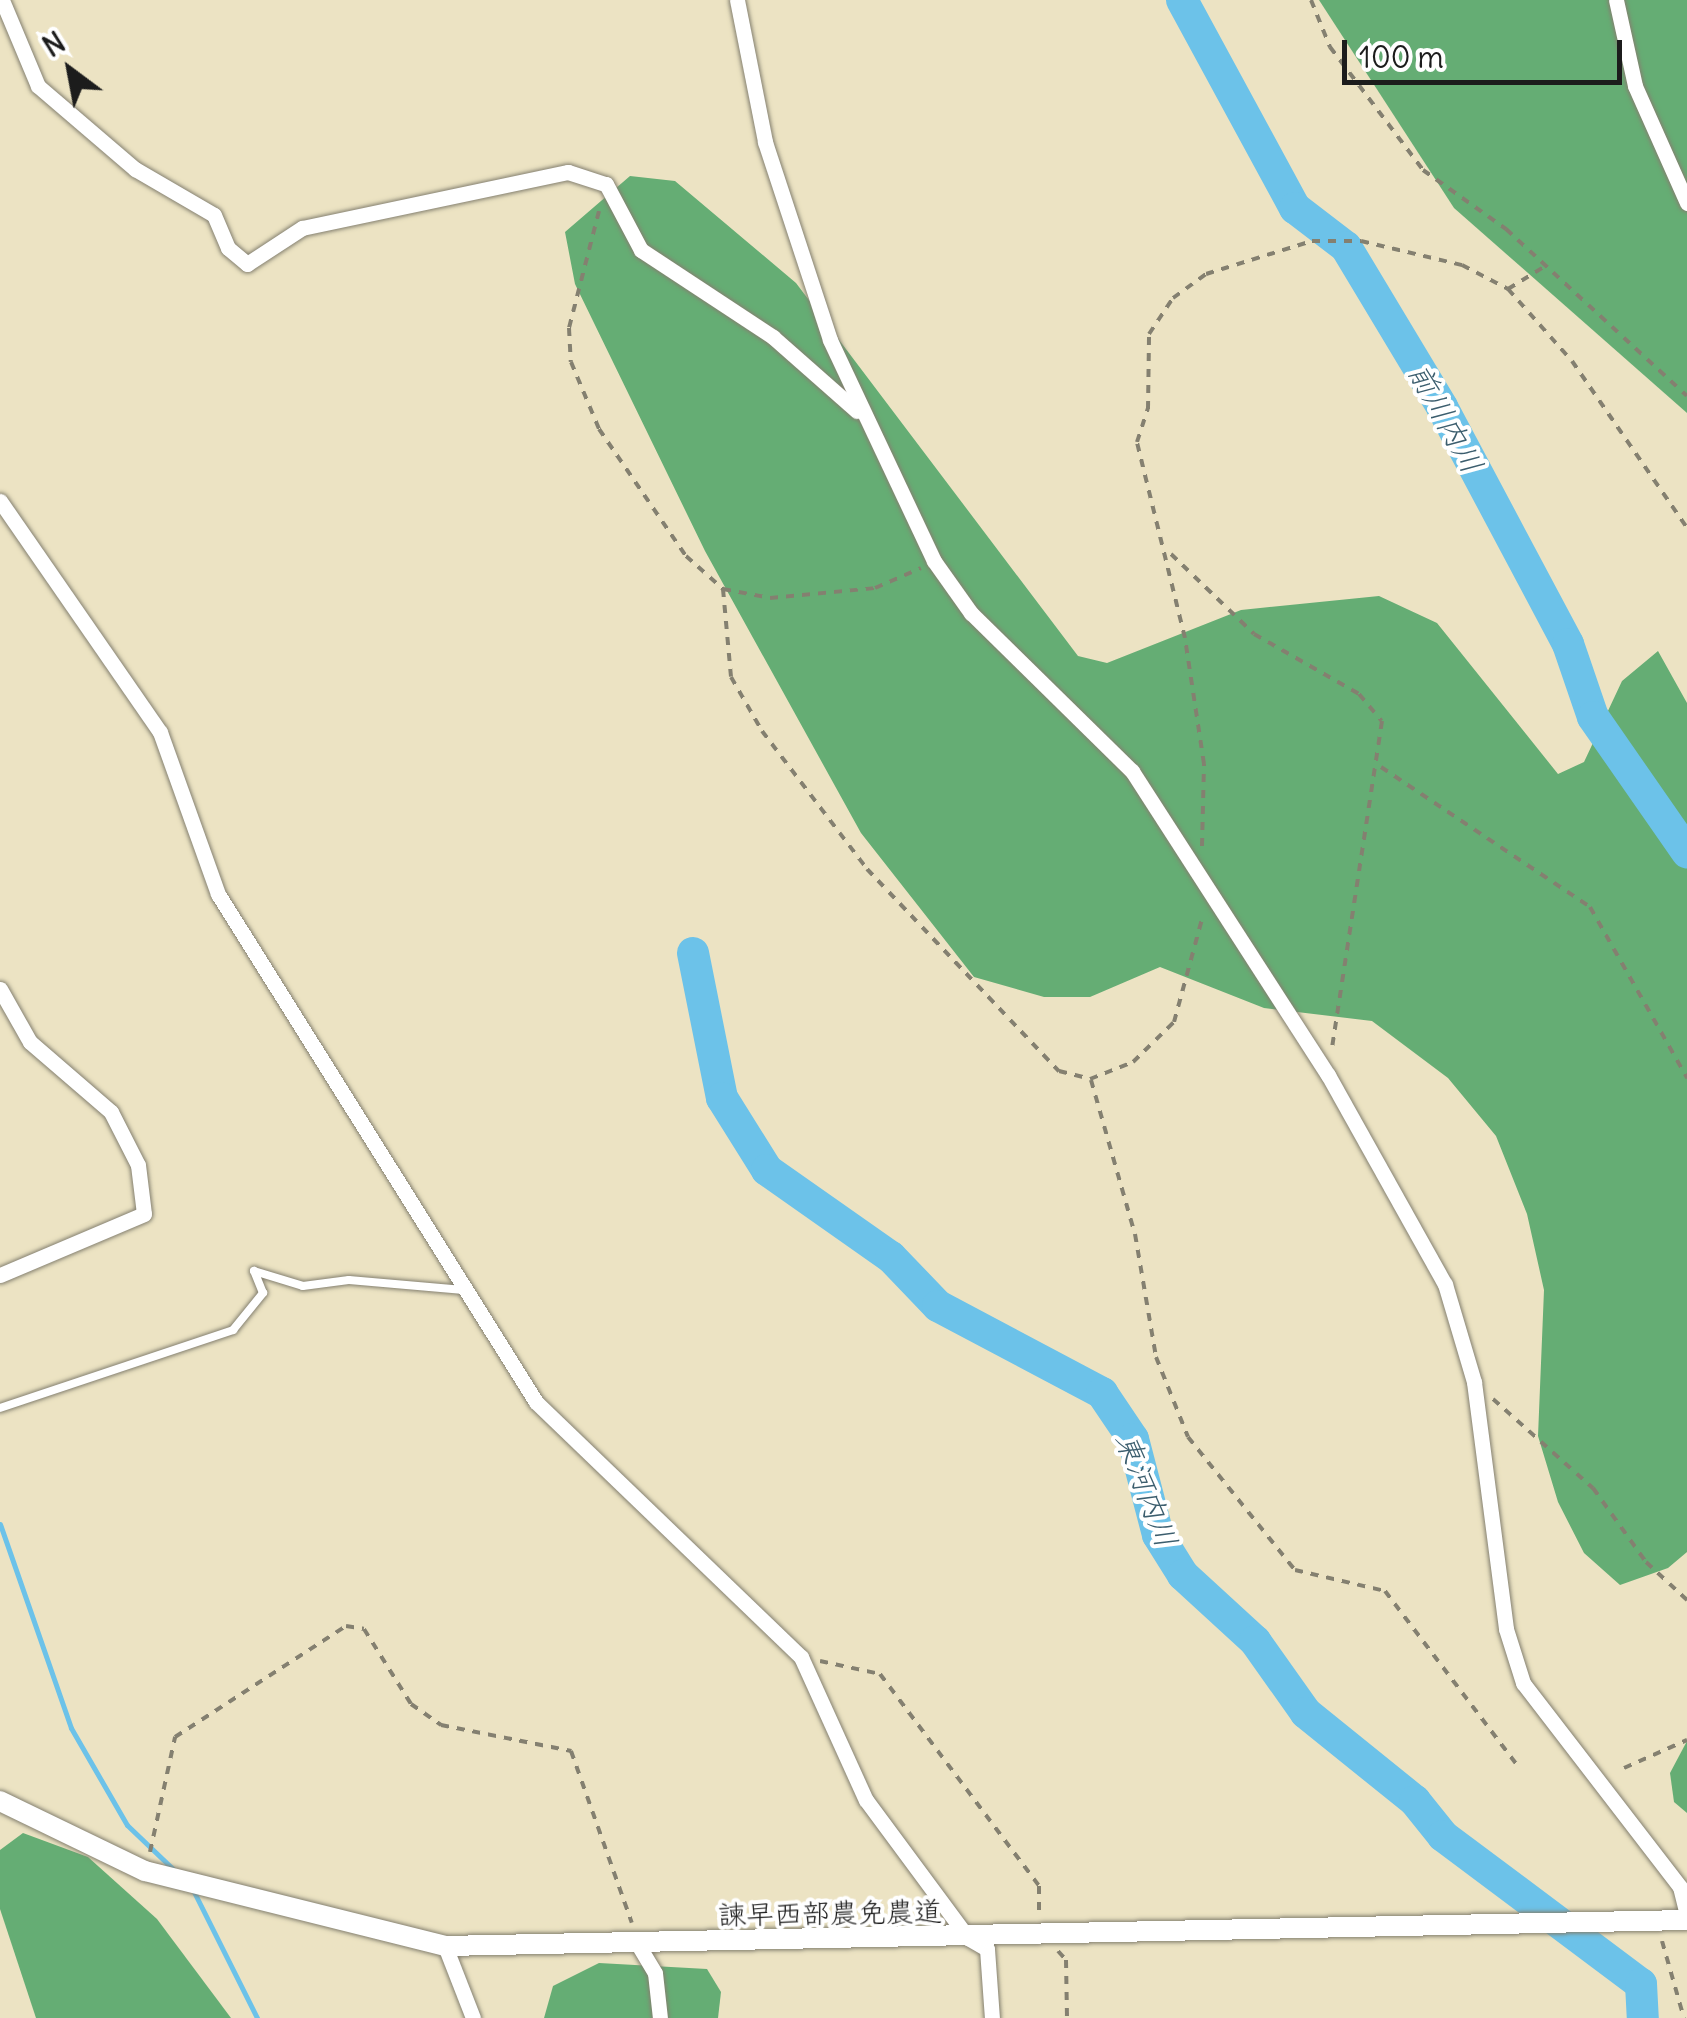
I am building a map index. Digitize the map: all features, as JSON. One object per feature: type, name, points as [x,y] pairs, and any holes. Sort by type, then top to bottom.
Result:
[{"type":"street","points":[[2,0],[38,86],[135,169],[214,215],[228,248],[247,264],[302,228],[568,172],[606,184],[641,250],[772,338],[864,417]]},
{"type":"street","points":[[736,0],[765,142],[864,417],[934,561],[971,613],[1132,771],[1328,1075],[1445,1284],[1474,1382],[1503,1610],[1524,1683],[1680,1886],[1687,1918]]},
{"type":"street","points":[[1616,0],[1635,86],[1687,204]]},
{"type":"street","points":[[0,501],[160,732],[218,894],[567,1440],[802,1656],[866,1800],[968,1938],[988,1949],[992,2018]]},
{"type":"street","points":[[0,989],[30,1042],[111,1112],[138,1165],[144,1214],[0,1275]]},
{"type":"street","name":"諫早西部農免農道","points":[[0,1801],[145,1871],[445,1946],[640,1948],[1687,1918]]},
{"type":"street","points":[[445,1946],[474,2018]]},
{"type":"street","points":[[640,1948],[660,2018]]},
{"type":"lane","points":[[0,1408],[233,1330],[263,1293],[254,1271],[304,1286],[349,1280],[440,1294],[470,1289]]},
{"type":"path","points":[[1310,0],[1330,46],[1400,143],[1547,265],[1687,396]]},
{"type":"path","points":[[606,184],[568,328],[579,392],[655,516],[723,589],[770,598],[875,588],[934,561]]},
{"type":"path","points":[[723,589],[731,677],[762,731],[867,869],[1060,1071],[1090,1079],[1133,1062],[1174,1022],[1196,968],[1204,764],[1168,551],[1137,442],[1148,410],[1149,334],[1173,298],[1206,274],[1312,241],[1361,241],[1462,265],[1508,290],[1572,361],[1687,528]]},
{"type":"path","points":[[1508,290],[1547,265]]},
{"type":"path","points":[[1168,551],[1254,634],[1376,708],[1380,767],[1328,1075]]},
{"type":"path","points":[[1380,767],[1590,907],[1687,1078]]},
{"type":"path","points":[[1090,1079],[1135,1234],[1156,1357],[1188,1438],[1295,1570],[1385,1591],[1518,1766]]},
{"type":"path","points":[[1474,1382],[1593,1488],[1646,1562],[1687,1600]]},
{"type":"path","points":[[145,1871],[175,1737],[346,1626],[364,1629],[411,1704],[441,1725],[571,1750],[640,1948]]},
{"type":"path","points":[[802,1656],[880,1674],[1040,1886],[1039,1934],[1066,1960],[1068,2018]]},
{"type":"path","points":[[1624,1768],[1687,1740]]},
{"type":"path","points":[[1651,1921],[1684,2018]]},
{"type":"green space","points":[[1319,0],[1687,0],[1687,413],[1454,208]]},
{"type":"green space","points":[[630,176],[675,181],[796,283],[1078,656],[1107,663],[1241,610],[1379,596],[1437,623],[1558,774],[1584,762],[1622,681],[1658,651],[1687,703],[1687,1552],[1668,1568],[1620,1585],[1584,1553],[1558,1502],[1538,1436],[1544,1290],[1527,1214],[1496,1136],[1448,1078],[1372,1021],[1264,1008],[1160,967],[1090,997],[1044,997],[974,977],[861,833],[705,551],[575,284],[565,232]]},
{"type":"green space","points":[[1687,1741],[1687,1813],[1674,1802],[1670,1773]]},
{"type":"green space","points":[[23,1833],[88,1857],[157,1919],[231,2018],[36,2018],[0,1909],[0,1850]]},
{"type":"green space","points":[[599,1963],[707,1969],[721,1992],[718,2018],[544,2018],[553,1986]]},
{"type":"waterway","name":"前川内川","points":[[1182,0],[1295,208],[1346,247],[1442,407],[1568,644],[1593,717],[1687,852]]},
{"type":"waterway","name":"東河内川","points":[[693,953],[722,1098],[767,1170],[891,1257],[938,1306],[1102,1393],[1133,1439],[1158,1535],[1183,1575],[1255,1641],[1306,1713],[1415,1801],[1443,1836],[1641,1984],[1643,2018]]},
{"type":"waterway","points":[[0,1524],[71,1728],[127,1825],[173,1869]]},
{"type":"waterway","points":[[194,1892],[257,2018]]}]
